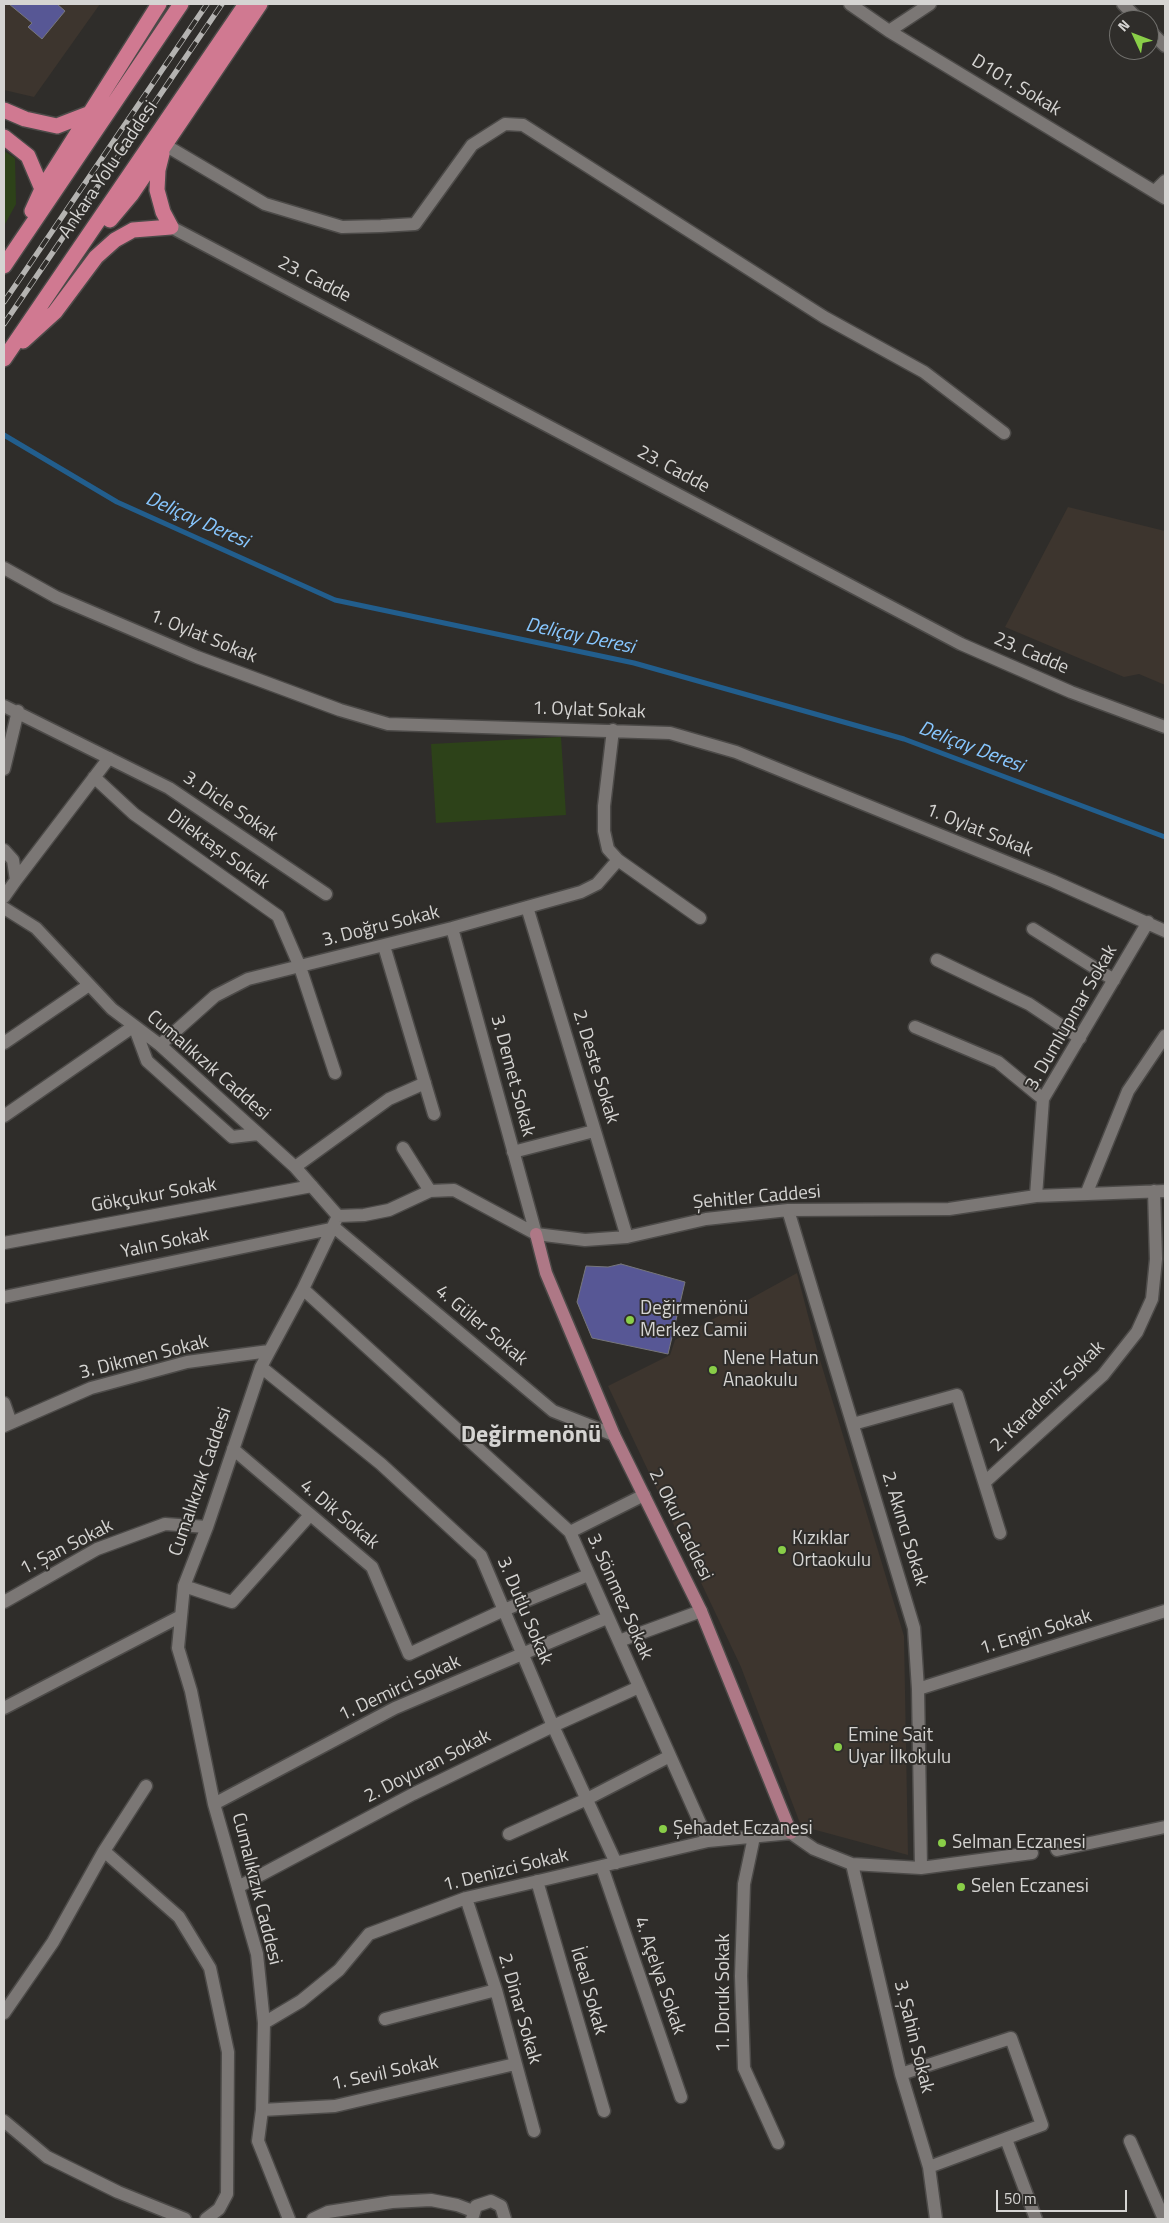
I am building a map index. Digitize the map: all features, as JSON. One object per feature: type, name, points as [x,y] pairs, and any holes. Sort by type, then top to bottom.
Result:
[{"type":"highway","points":[[15,249],[42,189],[159,4]]},
{"type":"highway","name":"Ankara Yolu Caddesi","points":[[4,266],[182,4]]},
{"type":"highway","name":"Ankara Yolu Caddesi","points":[[6,356],[246,4]]},
{"type":"highway","points":[[54,287],[131,195],[260,4]]},
{"type":"highway","points":[[4,110],[26,119],[57,126],[88,114]]},
{"type":"highway","points":[[4,137],[28,156],[42,189]]},
{"type":"highway","points":[[6,356],[55,312],[96,257],[115,240],[133,230],[171,227],[163,212],[157,190],[158,170],[165,145]]},
{"type":"main road","name":"2. Okul Caddesi","points":[[536,1234],[546,1273],[614,1435],[700,1611],[791,1833]]},
{"type":"street","name":"D101. Sokak","points":[[850,4],[889,31],[1160,194]]},
{"type":"street","points":[[889,31],[930,4]]},
{"type":"street","points":[[165,145],[265,204],[342,227],[381,226],[415,224],[472,145],[505,124],[523,125],[824,317],[924,372],[1004,433]]},
{"type":"street","points":[[1160,194],[1165,181]]},
{"type":"street","name":"23. Cadde","points":[[171,227],[961,644],[1071,692],[1165,727]]},
{"type":"street","name":"1. Oylat Sokak","points":[[4,568],[56,597],[197,656],[340,710],[388,724],[670,733],[736,752],[1053,881],[1165,931]]},
{"type":"street","name":"3. Dicle Sokak","points":[[4,706],[18,711],[169,788],[326,894]]},
{"type":"street","points":[[4,769],[18,711]]},
{"type":"street","points":[[613,730],[604,831],[608,849],[618,860],[700,918]]},
{"type":"street","points":[[4,897],[109,758]]},
{"type":"street","name":"Dilektaşı Sokak","points":[[94,778],[134,814],[278,916],[300,967],[335,1073]]},
{"type":"street","points":[[4,850],[13,860],[16,880]]},
{"type":"street","name":"3. Doğru Sokak","points":[[160,1045],[215,996],[248,979],[384,946],[581,892],[597,884],[618,860]]},
{"type":"street","name":"Cumalıkızık Caddesi","points":[[4,908],[36,928],[112,1009],[160,1045],[295,1168],[312,1186],[337,1222],[304,1289],[261,1367],[207,1527],[184,1586],[178,1648],[191,1691],[214,1804],[257,1954],[264,2023],[262,2110],[258,2141],[289,2219]]},
{"type":"street","name":"2. Deste Sokak","points":[[527,908],[627,1238]]},
{"type":"street","name":"3. Dumlupınar Sokak","points":[[1036,1196],[1043,1099],[1148,922]]},
{"type":"street","name":"3. Demet Sokak","points":[[452,928],[536,1234]]},
{"type":"street","points":[[1033,929],[1114,980]]},
{"type":"street","points":[[384,946],[434,1114]]},
{"type":"street","points":[[937,960],[1029,1004],[1080,1038]]},
{"type":"street","points":[[4,1043],[90,985]]},
{"type":"street","points":[[4,1116],[134,1026],[147,1061],[232,1137],[258,1134]]},
{"type":"street","points":[[915,1027],[998,1062],[1043,1099]]},
{"type":"street","points":[[1087,1192],[1128,1091],[1165,1036]]},
{"type":"street","points":[[295,1168],[389,1099],[425,1083]]},
{"type":"street","points":[[513,1152],[594,1131]]},
{"type":"street","points":[[403,1148],[430,1191]]},
{"type":"street","name":"Gökçukur Sokak","points":[[4,1243],[312,1186]]},
{"type":"street","name":"Şehitler Caddesi","points":[[337,1222],[389,1210],[430,1191],[454,1190],[536,1234],[585,1240],[627,1238],[706,1219],[788,1210],[949,1209],[1036,1196],[1087,1192],[1160,1191]]},
{"type":"street","name":"2. Karadeniz Sokak","points":[[985,1482],[1103,1375],[1137,1332],[1152,1299],[1160,1191]]},
{"type":"street","name":"2. Akıncı Sokak","points":[[788,1210],[914,1628],[918,1689],[921,1868]]},
{"type":"street","name":"Yalın Sokak","points":[[4,1297],[337,1222]]},
{"type":"street","name":"4. Güler Sokak","points":[[337,1222],[553,1411],[614,1435]]},
{"type":"street","name":"3. Sönmez Sokak","points":[[304,1289],[570,1532],[708,1841]]},
{"type":"street","name":"3. Dikmen Sokak","points":[[7,1425],[91,1388],[187,1362],[269,1351]]},
{"type":"street","name":"3. Dutlu Sokak","points":[[261,1367],[381,1464],[480,1556],[504,1610],[521,1655],[616,1863]]},
{"type":"street","points":[[852,1424],[957,1395],[1000,1534]]},
{"type":"street","points":[[4,1403],[7,1425]]},
{"type":"street","name":"4. Dik Sokak","points":[[233,1449],[372,1567],[409,1654],[504,1610]]},
{"type":"street","points":[[570,1532],[644,1495]]},
{"type":"street","points":[[184,1586],[232,1602],[310,1515]]},
{"type":"street","name":"1. Şan Sokak","points":[[4,1602],[97,1549],[165,1524],[207,1527]]},
{"type":"street","points":[[504,1610],[588,1574]]},
{"type":"street","points":[[618,1641],[700,1611]]},
{"type":"street","name":"1. Engin Sokak","points":[[918,1689],[1165,1611]]},
{"type":"street","points":[[4,1708],[181,1616]]},
{"type":"street","name":"1. Demirci Sokak","points":[[214,1804],[395,1708],[608,1618]]},
{"type":"street","name":"2. Doyuran Sokak","points":[[238,1887],[413,1794],[553,1726],[639,1688]]},
{"type":"street","points":[[509,1834],[587,1799],[670,1756]]},
{"type":"street","points":[[4,2013],[62,1927],[104,1851],[146,1786]]},
{"type":"street","points":[[1057,1850],[1165,1827]]},
{"type":"street","points":[[791,1833],[814,1849],[852,1864],[921,1868],[1032,1853]]},
{"type":"street","name":"1. Denizci Sokak","points":[[264,2023],[301,2001],[339,1970],[369,1934],[466,1898],[708,1841],[791,1833]]},
{"type":"street","name":"1. Doruk Sokak","points":[[754,1837],[744,1884],[741,1976],[744,2068],[778,2143]]},
{"type":"street","points":[[104,1851],[179,1917],[210,1968],[228,2052],[227,2194],[219,2209],[206,2219]]},
{"type":"street","name":"3. Şahin Sokak","points":[[852,1864],[901,2074],[929,2167],[936,2219]]},
{"type":"street","name":"4. Açelya Sokak","points":[[602,1867],[681,2096]]},
{"type":"street","name":"İdeal Sokak","points":[[537,1881],[604,2111]]},
{"type":"street","name":"2. Dinar Sokak","points":[[466,1898],[496,1990],[534,2131]]},
{"type":"street","points":[[385,2019],[496,1990]]},
{"type":"street","points":[[901,2074],[1011,2038],[1042,2125],[929,2167]]},
{"type":"street","name":"1. Sevil Sokak","points":[[262,2110],[335,2106],[515,2064]]},
{"type":"street","points":[[4,2121],[47,2157],[118,2192],[185,2219]]},
{"type":"street","points":[[1006,2139],[1036,2219]]},
{"type":"street","points":[[1130,2141],[1164,2219]]},
{"type":"street","points":[[312,2219],[328,2212],[392,2202],[431,2200],[458,2205],[473,2215],[481,2203],[492,2201],[501,2206],[505,2219]]},
{"type":"shaded area","points":[[4,4],[100,4],[34,97],[4,90]]},
{"type":"shaded area","points":[[1068,507],[1165,531],[1165,685],[1139,674],[1124,677],[1005,627]]},
{"type":"shaded area","points":[[797,1273],[817,1350],[904,1636],[908,1855],[801,1826],[741,1667],[608,1386],[670,1355],[675,1340]]},
{"type":"green space","points":[[4,151],[15,158],[16,204],[4,226]]},
{"type":"green space","points":[[561,737],[566,815],[436,823],[431,744]]},
{"type":"building","points":[[9,4],[57,4],[65,11],[42,39],[28,27],[32,23]]},
{"type":"building","name":"Değirmenönü Merkez Camii","points":[[621,1264],[685,1282],[668,1354],[592,1338],[577,1302],[586,1266],[608,1267]]},
{"type":"waterway","name":"Deliçay Deresi","points":[[4,435],[117,502],[335,600],[634,663],[904,739],[1165,837]]},
{"type":"railway","points":[[4,302],[207,4]]},
{"type":"railway","points":[[4,324],[222,4]]},
{"type":"place","name":"Değirmenönü Merkez Camii","points":[[630,1320]]},
{"type":"place","name":"Nene Hatun Anaokulu","points":[[713,1370]]},
{"type":"place","name":"Kızıklar Ortaokulu","points":[[782,1550]]},
{"type":"place","name":"Emine Sait Uyar İlkokulu","points":[[838,1747]]},
{"type":"place","name":"Şehadet Eczanesi","points":[[663,1829]]},
{"type":"place","name":"Selman Eczanesi","points":[[942,1843]]},
{"type":"place","name":"Selen Eczanesi","points":[[961,1887]]},
{"type":"district","name":"Değirmenönü","points":[[531,1436]]}]
